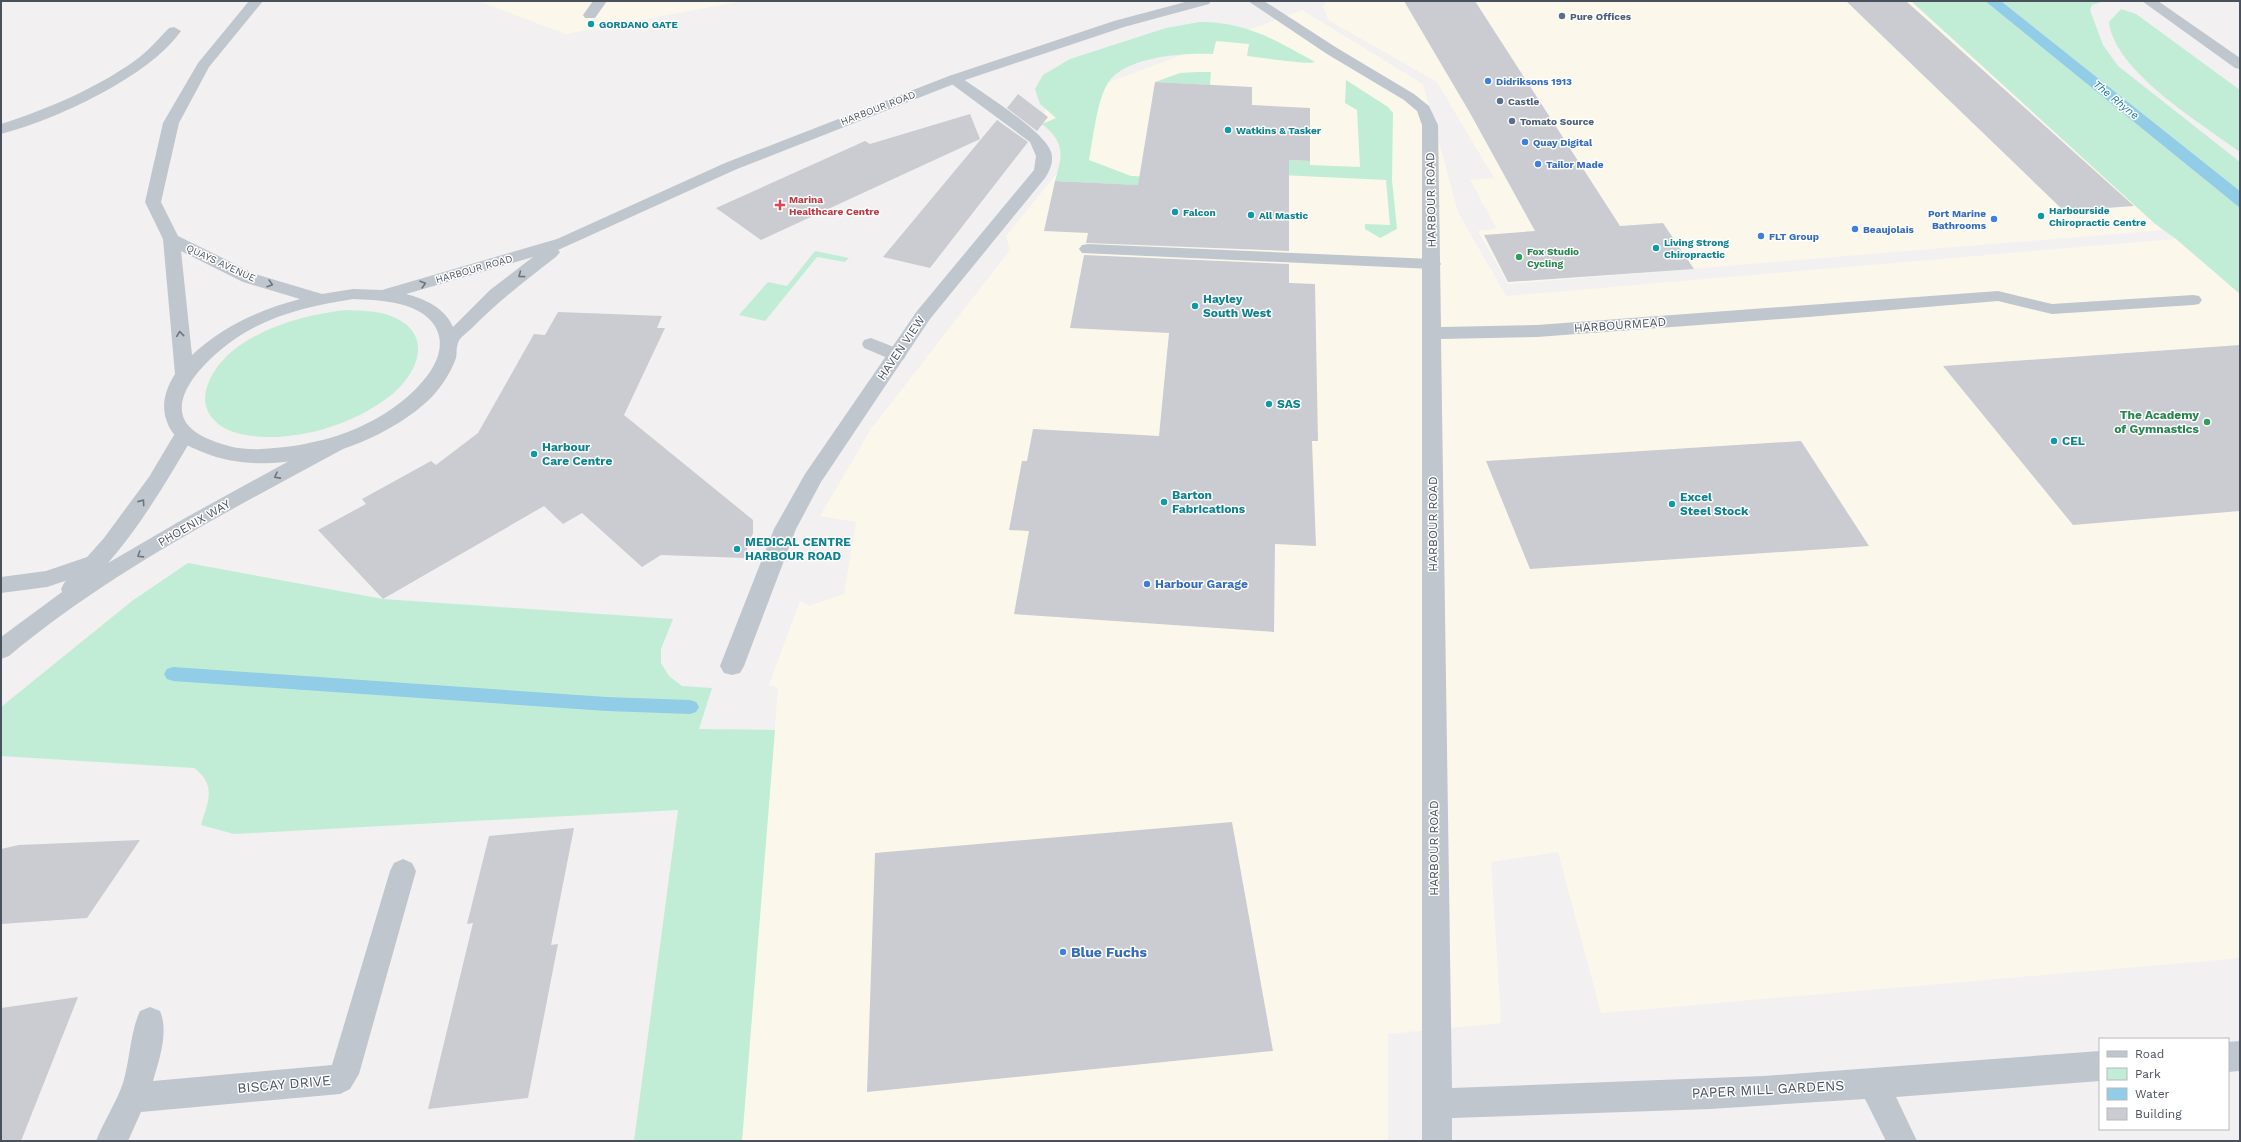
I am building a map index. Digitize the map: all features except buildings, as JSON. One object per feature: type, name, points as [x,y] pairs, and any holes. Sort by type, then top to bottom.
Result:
[{"type":"street","name":"QUAYS AVENUE","points":[[184,373],[171,239],[153,202],[171,123],[203,66],[256,1]]},
{"type":"street","points":[[590,15],[600,1]]},
{"type":"street","name":"HARBOUR ROAD","points":[[385,295],[563,242],[731,166],[954,78],[1119,24],[1204,1]]},
{"type":"street","name":"HARBOUR ROAD","points":[[1255,1],[1332,51],[1409,96],[1427,114],[1431,157],[1437,1141]]},
{"type":"street","points":[[2149,1],[2240,65]]},
{"type":"street","points":[[1,129],[40,117],[99,88],[146,59],[174,31]]},
{"type":"street","name":"HAVEN VIEW","points":[[732,666],[785,529],[812,479],[923,315],[1039,175],[1045,160],[1042,146],[1035,139],[954,78]]},
{"type":"street","name":"QUAYS AVENUE","points":[[171,239],[249,278],[317,298]]},
{"type":"street","name":"HARBOUR ROAD","points":[[449,341],[496,294],[563,242]]},
{"type":"street","points":[[1088,249],[1432,264]]},
{"type":"street","points":[[353,294],[385,295],[418,303],[440,319],[449,341],[446,363],[431,386],[407,408],[374,429],[336,444],[289,456],[245,458],[209,450],[184,435],[173,417],[173,395],[184,373],[207,349],[239,327],[277,310],[317,298],[353,294]]},
{"type":"street","name":"HARBOURMEAD","points":[[1432,333],[1537,331],[1998,296],[2052,309],[2193,300]]},
{"type":"street","points":[[871,344],[896,355]]},
{"type":"street","name":"PHOENIX WAY","points":[[55,608],[112,544],[156,482],[184,435]]},
{"type":"street","name":"PHOENIX WAY","points":[[1,650],[55,608],[249,491],[336,444]]},
{"type":"street","points":[[1,585],[47,579],[96,562]]},
{"type":"street","name":"BISCAY DRIVE","points":[[131,1098],[340,1079],[344,1074],[403,871]]},
{"type":"street","points":[[111,1141],[120,1126],[141,1074],[148,1046],[150,1021]]},
{"type":"street","points":[[2229,1057],[2240,1056]]},
{"type":"street","name":"PAPER MILL GARDENS","points":[[1436,1104],[1587,1099],[1873,1084],[1939,1077],[2099,1066]]},
{"type":"street","points":[[1873,1084],[1902,1141]]},
{"type":"shaded area","points":[[478,1],[743,1],[566,34]]},
{"type":"shaded area","points":[[1327,1],[1911,1],[2162,230],[1508,284],[1478,231],[1497,229],[1470,180],[1494,178],[1437,82],[1329,20],[1323,7]]},
{"type":"shaded area","points":[[1302,10],[1423,84],[1458,212],[1506,296],[2176,239],[2240,294],[2240,958],[1601,1013],[1558,852],[1491,862],[1501,1023],[1388,1034],[1388,1141],[742,1141],[778,688],[769,685],[800,601],[809,606],[844,594],[856,522],[820,516],[871,429],[1010,250],[1006,236],[1059,171],[1064,155],[1060,141],[1045,125],[1045,106]]},
{"type":"green space","points":[[1911,1],[1985,1],[2240,208],[2240,294],[2176,239],[2154,223]]},
{"type":"green space","points":[[2001,1],[2104,1],[2092,5],[2090,10],[2103,45],[2118,66],[2240,162],[2240,191]]},
{"type":"green space","points":[[2121,9],[2136,14],[2240,90],[2240,152],[2162,95],[2126,59],[2115,41],[2109,22]]},
{"type":"green space","points":[[1200,22],[1232,25],[1247,29],[1273,40],[1315,62],[1294,62],[1247,56],[1249,44],[1216,41],[1213,54],[1187,54],[1156,58],[1128,67],[1116,74],[1104,90],[1096,120],[1089,160],[1131,176],[1161,177],[1165,154],[1310,161],[1310,165],[1360,167],[1357,110],[1345,103],[1346,80],[1388,107],[1393,113],[1392,180],[1397,229],[1380,238],[1365,229],[1365,224],[1390,225],[1386,180],[1241,173],[1215,189],[1055,181],[1060,164],[1060,150],[1055,137],[1042,124],[1056,118],[1040,104],[1035,89],[1043,75],[1070,59],[1166,28]]},
{"type":"green space","points":[[1211,72],[1210,85],[1155,82],[1180,73]]},
{"type":"green space","points":[[815,251],[849,258],[845,262],[817,257],[765,321],[739,315],[768,282],[787,286]]},
{"type":"green space","points":[[346,310],[374,312],[391,316],[405,324],[414,333],[418,344],[417,356],[413,368],[397,390],[386,399],[358,416],[328,428],[296,435],[264,437],[244,435],[224,428],[214,420],[206,407],[206,389],[217,367],[231,352],[266,330],[307,317]]},
{"type":"green space","points":[[188,563],[383,599],[673,619],[661,649],[661,663],[669,676],[682,686],[712,688],[699,729],[775,730],[742,1141],[634,1141],[678,810],[234,834],[201,825],[209,794],[206,781],[194,768],[1,756],[1,707],[132,601]]},
{"type":"water","name":"The Rhyne","points":[[1985,1],[2001,1],[2240,191],[2240,208]]},
{"type":"waterway","points":[[173,674],[607,704],[690,707]]},
{"type":"place","name":"Pure Offices","points":[[1562,16]]},
{"type":"place","name":"GORDANO GATE","points":[[591,24]]},
{"type":"place","name":"Didriksons 1913","points":[[1488,81]]},
{"type":"place","name":"Castle","points":[[1500,101]]},
{"type":"place","name":"Tomato Source","points":[[1512,121]]},
{"type":"place","name":"Watkins & Tasker","points":[[1228,130]]},
{"type":"place","name":"Quay Digital","points":[[1525,142]]},
{"type":"place","name":"Tailor Made","points":[[1538,164]]},
{"type":"place","name":"Marina Healthcare Centre","points":[[780,205]]},
{"type":"place","name":"Falcon","points":[[1175,212]]},
{"type":"place","name":"All Mastic","points":[[1251,215]]},
{"type":"place","name":"Harbourside Chiropractic Centre","points":[[2041,216]]},
{"type":"place","name":"Port Marine Bathrooms","points":[[1994,219]]},
{"type":"place","name":"Beaujolais","points":[[1855,229]]},
{"type":"place","name":"FLT Group","points":[[1761,236]]},
{"type":"place","name":"Living Strong Chiropractic","points":[[1656,248]]},
{"type":"place","name":"Fox Studio Cycling","points":[[1519,257]]},
{"type":"place","name":"Hayley South West","points":[[1195,306]]},
{"type":"place","name":"SAS","points":[[1269,404]]},
{"type":"place","name":"The Academy of Gymnastics","points":[[2207,422]]},
{"type":"place","name":"CEL","points":[[2054,441]]},
{"type":"place","name":"Harbour Care Centre","points":[[534,454]]},
{"type":"place","name":"Barton Fabrications","points":[[1164,502]]},
{"type":"place","name":"Excel Steel Stock","points":[[1672,504]]},
{"type":"place","name":"MEDICAL CENTRE HARBOUR ROAD","points":[[737,549]]},
{"type":"place","name":"Harbour Garage","points":[[1147,584]]},
{"type":"place","name":"Blue Fuchs","points":[[1063,952]]}]
